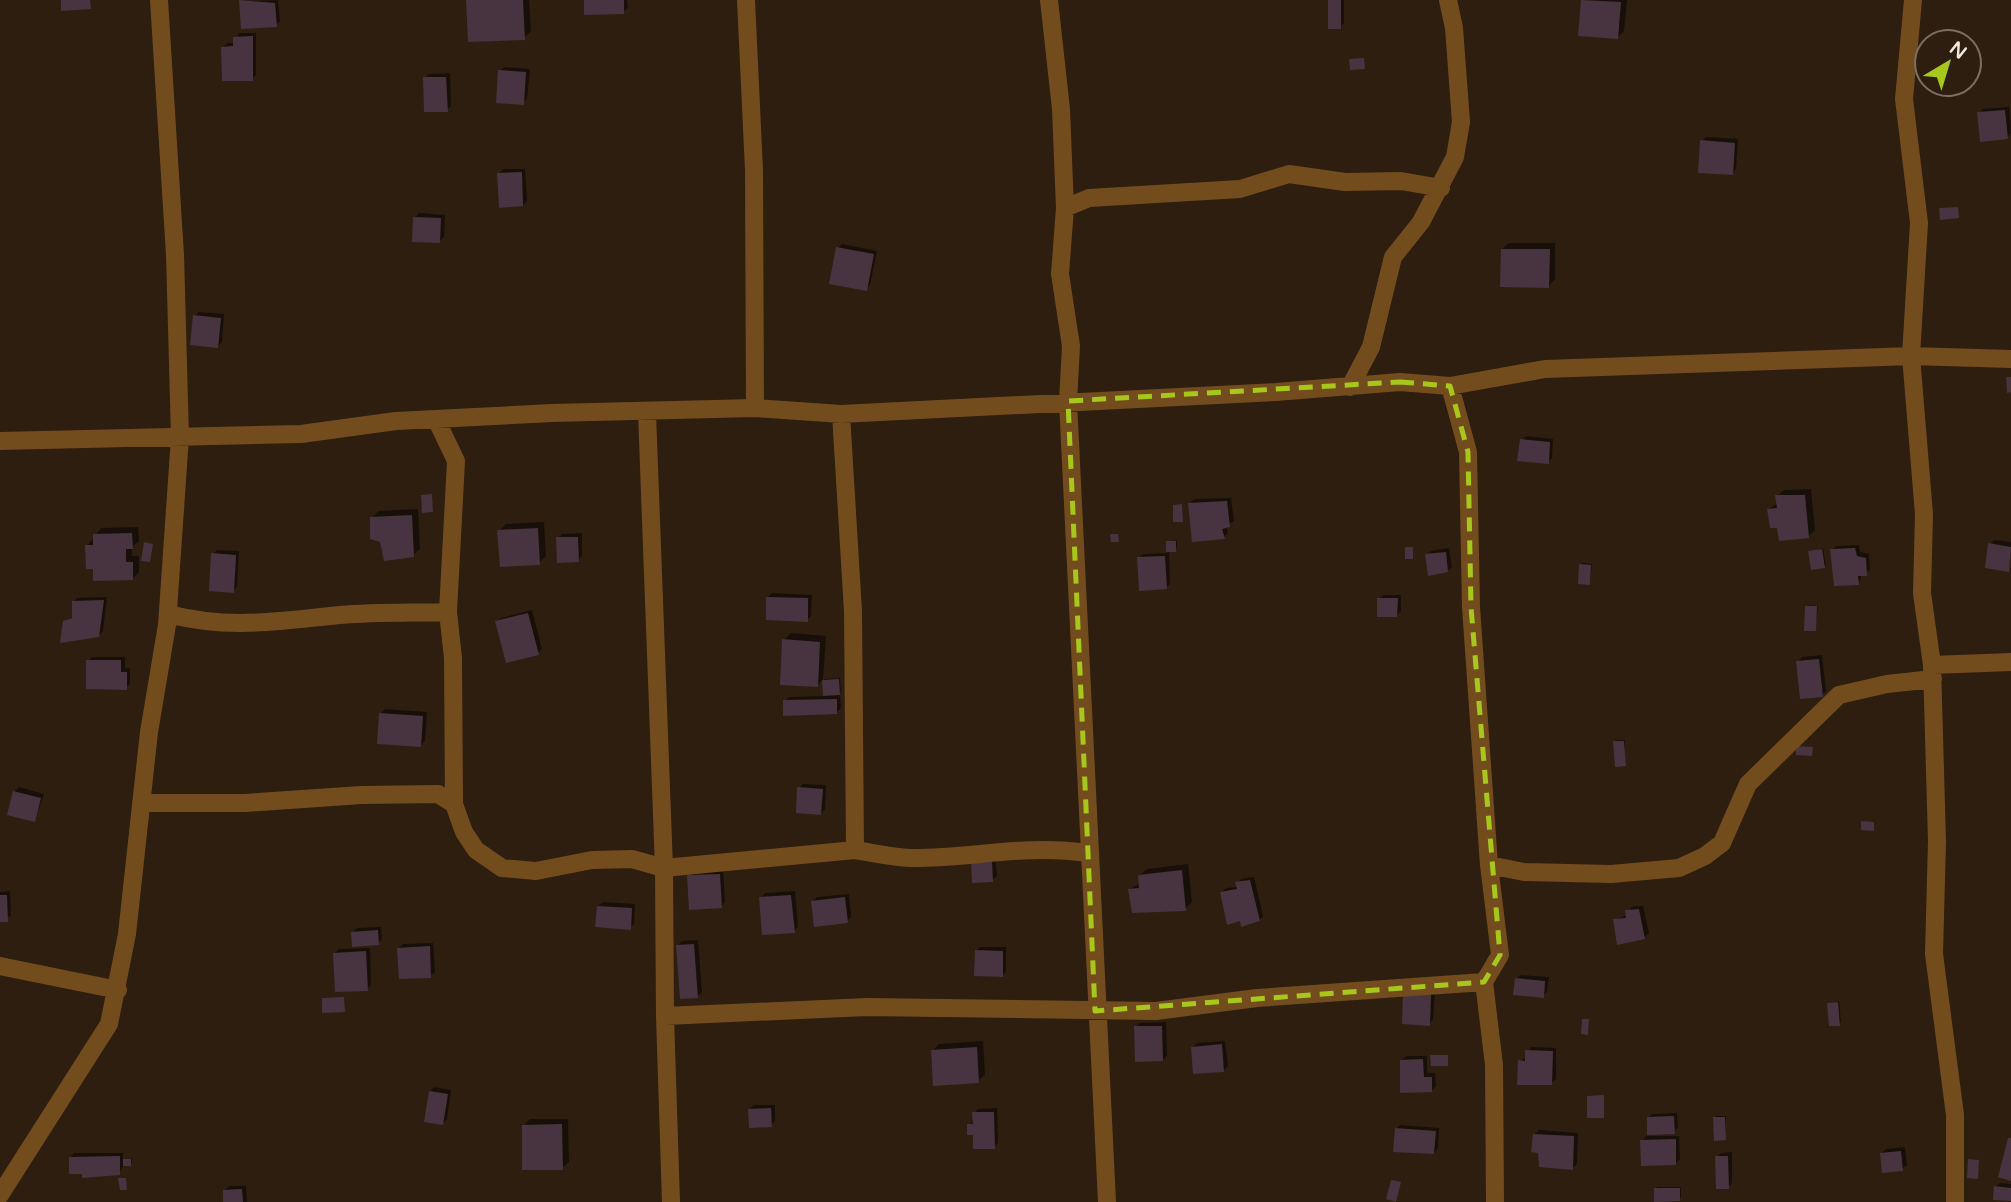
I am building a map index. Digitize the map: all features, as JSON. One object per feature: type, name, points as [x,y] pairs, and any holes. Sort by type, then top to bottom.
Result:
[{"type":"street","points":[[0,1195],[9,1169],[109,1024],[118,990],[168,614],[180,437],[175,255],[159,0]]},
{"type":"street","points":[[746,0],[754,170],[755,408]]},
{"type":"street","points":[[1049,0],[1061,109],[1065,208],[1060,274],[1071,346],[1068,401],[1095,1012],[1107,1202]]},
{"type":"street","points":[[1350,387],[1371,347],[1393,257],[1421,222],[1455,157],[1461,122],[1454,28],[1448,0]]},
{"type":"street","points":[[1913,0],[1904,99],[1919,223],[1911,356],[1924,514],[1922,593],[1932,672],[1937,841],[1934,954],[1955,1115],[1955,1202]]},
{"type":"street","points":[[1065,208],[1088,198],[1240,188],[1289,174],[1345,182],[1401,181],[1441,188]]},
{"type":"street","points":[[0,441],[301,434],[436,419],[552,413],[647,413],[755,408],[841,414],[1350,387],[1400,382],[1450,386],[1545,369],[1911,356],[2011,359]]},
{"type":"street","points":[[1450,386],[1468,452],[1471,607],[1489,865],[1500,955],[1484,982],[1494,1065],[1495,1202]]},
{"type":"street","points":[[647,413],[664,868],[665,1016],[671,1202]]},
{"type":"street","points":[[841,414],[853,611],[855,850]]},
{"type":"street","points":[[436,419],[456,461],[448,612],[453,658],[454,804],[464,832],[476,850],[502,868],[536,871],[592,860],[632,859],[664,868],[855,850],[913,858],[1005,849],[1057,848],[1088,853]]},
{"type":"street","points":[[168,614],[204,623],[255,624],[342,615],[448,612]]},
{"type":"street","points":[[1489,865],[1524,872],[1611,874],[1650,873],[1679,868],[1705,856],[1722,843],[1748,785],[1839,695],[1932,672],[2011,662]]},
{"type":"street","points":[[141,803],[245,803],[438,794],[454,804]]},
{"type":"street","points":[[0,966],[118,990]]},
{"type":"street","points":[[665,1016],[867,1007],[1156,1011],[1257,998],[1484,982]]},
{"type":"highlighted area","points":[[1400,382],[1450,386],[1468,452],[1471,607],[1500,955],[1484,982],[1095,1011],[1068,401]]},
{"type":"building","points":[[61,0],[90,0],[91,9],[61,11]]},
{"type":"building","points":[[239,0],[275,3],[277,27],[241,29]]},
{"type":"building","points":[[466,0],[523,0],[525,40],[468,42]]},
{"type":"building","points":[[584,0],[624,0],[624,14],[584,15]]},
{"type":"building","points":[[1328,0],[1341,0],[1341,29],[1328,29]]},
{"type":"building","points":[[1581,0],[1621,2],[1618,39],[1578,36]]},
{"type":"building","points":[[253,36],[253,81],[222,81],[221,47],[233,46],[233,37]]},
{"type":"building","points":[[1364,58],[1365,69],[1350,70],[1349,59]]},
{"type":"building","points":[[498,70],[526,72],[524,105],[496,103]]},
{"type":"building","points":[[423,77],[446,77],[448,112],[424,112]]},
{"type":"building","points":[[2005,110],[2008,139],[1980,142],[1977,112]]},
{"type":"building","points":[[1700,140],[1735,143],[1733,175],[1698,173]]},
{"type":"building","points":[[522,172],[523,206],[499,208],[497,173]]},
{"type":"building","points":[[1958,207],[1959,218],[1940,220],[1939,208]]},
{"type":"building","points":[[413,217],[441,218],[440,243],[412,242]]},
{"type":"building","points":[[836,247],[874,254],[867,291],[829,284]]},
{"type":"building","points":[[1501,249],[1550,249],[1549,288],[1500,287]]},
{"type":"building","points":[[193,315],[221,318],[218,348],[190,345]]},
{"type":"building","points":[[2006,377],[2011,377],[2011,392],[2007,393]]},
{"type":"building","points":[[1520,439],[1550,442],[1549,464],[1517,461]]},
{"type":"building","points":[[432,494],[433,512],[422,513],[421,495]]},
{"type":"building","points":[[1775,495],[1805,495],[1809,538],[1779,541],[1777,528],[1770,528],[1767,509],[1777,508]]},
{"type":"building","points":[[1227,501],[1230,527],[1222,529],[1225,539],[1192,542],[1188,503]]},
{"type":"building","points":[[1182,504],[1183,522],[1173,522],[1173,505]]},
{"type":"building","points":[[412,515],[414,557],[384,561],[380,542],[370,539],[370,517]]},
{"type":"building","points":[[538,528],[540,565],[500,567],[497,530]]},
{"type":"building","points":[[132,533],[133,549],[126,549],[126,562],[133,562],[133,580],[93,581],[93,569],[86,569],[85,545],[93,545],[93,534]]},
{"type":"building","points":[[1110,534],[1118,534],[1119,542],[1111,542]]},
{"type":"building","points":[[556,537],[578,537],[579,562],[557,563]]},
{"type":"building","points":[[1166,541],[1176,541],[1176,552],[1166,552]]},
{"type":"building","points":[[144,542],[153,544],[150,562],[141,561]]},
{"type":"building","points":[[1988,543],[2011,547],[2009,572],[1985,568]]},
{"type":"building","points":[[1405,547],[1413,547],[1413,559],[1405,559]]},
{"type":"building","points":[[1855,548],[1857,556],[1866,558],[1867,576],[1858,576],[1859,585],[1834,586],[1830,549]]},
{"type":"building","points":[[1822,549],[1825,568],[1811,570],[1808,551]]},
{"type":"building","points":[[1446,552],[1448,572],[1428,576],[1425,554]]},
{"type":"building","points":[[211,553],[236,555],[234,593],[209,591]]},
{"type":"building","points":[[1165,556],[1167,589],[1139,591],[1137,557]]},
{"type":"building","points":[[1579,564],[1591,565],[1590,585],[1578,584]]},
{"type":"building","points":[[766,597],[808,598],[808,622],[766,620]]},
{"type":"building","points":[[1377,598],[1398,598],[1397,617],[1377,617]]},
{"type":"building","points":[[104,600],[99,637],[60,643],[63,621],[72,618],[72,601]]},
{"type":"building","points":[[1805,606],[1817,606],[1816,631],[1804,631]]},
{"type":"building","points":[[528,613],[539,655],[506,663],[495,621]]},
{"type":"building","points":[[782,639],[820,642],[818,687],[780,685]]},
{"type":"building","points":[[1819,659],[1823,697],[1800,699],[1796,661]]},
{"type":"building","points":[[86,660],[121,660],[121,672],[127,672],[127,690],[86,689]]},
{"type":"building","points":[[839,679],[840,695],[823,696],[822,680]]},
{"type":"building","points":[[837,699],[837,714],[783,716],[783,700]]},
{"type":"building","points":[[379,713],[423,716],[421,747],[377,744]]},
{"type":"building","points":[[1613,741],[1624,741],[1626,766],[1615,767]]},
{"type":"building","points":[[1796,746],[1813,747],[1812,756],[1796,755]]},
{"type":"building","points":[[797,787],[823,789],[821,815],[796,813]]},
{"type":"building","points":[[13,791],[41,798],[35,822],[7,815]]},
{"type":"building","points":[[1861,821],[1874,822],[1874,831],[1861,830]]},
{"type":"building","points":[[992,859],[993,882],[972,883],[971,860]]},
{"type":"building","points":[[1182,870],[1186,911],[1132,913],[1128,889],[1139,888],[1138,875]]},
{"type":"building","points":[[720,874],[722,908],[689,910],[687,875]]},
{"type":"building","points":[[1250,880],[1260,921],[1241,927],[1240,921],[1227,925],[1220,892],[1237,889],[1235,882]]},
{"type":"building","points":[[0,895],[7,895],[8,922],[0,922]]},
{"type":"building","points":[[791,895],[795,933],[762,935],[759,897]]},
{"type":"building","points":[[845,897],[848,923],[814,927],[811,901]]},
{"type":"building","points":[[597,906],[632,908],[631,930],[595,927]]},
{"type":"building","points":[[1639,909],[1645,939],[1617,945],[1613,919],[1626,918],[1625,910]]},
{"type":"building","points":[[378,930],[379,945],[352,947],[351,932]]},
{"type":"building","points":[[694,944],[698,998],[680,999],[676,945]]},
{"type":"building","points":[[430,946],[431,978],[399,979],[397,948]]},
{"type":"building","points":[[975,950],[1003,951],[1003,977],[974,976]]},
{"type":"building","points":[[366,951],[368,991],[335,992],[333,953]]},
{"type":"building","points":[[1515,978],[1545,981],[1544,998],[1513,995]]},
{"type":"building","points":[[1403,994],[1431,995],[1430,1026],[1402,1024]]},
{"type":"building","points":[[344,997],[345,1012],[322,1013],[322,998]]},
{"type":"building","points":[[1838,1002],[1840,1026],[1829,1026],[1827,1003]]},
{"type":"building","points":[[1582,1019],[1589,1019],[1588,1035],[1581,1034]]},
{"type":"building","points":[[1134,1026],[1162,1026],[1163,1061],[1135,1062]]},
{"type":"building","points":[[1222,1044],[1224,1072],[1193,1074],[1191,1047]]},
{"type":"building","points":[[977,1047],[979,1083],[933,1086],[931,1050]]},
{"type":"building","points":[[1525,1050],[1553,1051],[1552,1085],[1517,1085],[1518,1060],[1525,1061]]},
{"type":"building","points":[[1430,1055],[1448,1055],[1448,1066],[1431,1066]]},
{"type":"building","points":[[1423,1059],[1424,1077],[1432,1077],[1432,1092],[1400,1093],[1400,1060]]},
{"type":"building","points":[[429,1091],[448,1094],[443,1125],[424,1122]]},
{"type":"building","points":[[1604,1095],[1604,1118],[1587,1118],[1587,1096]]},
{"type":"building","points":[[771,1108],[772,1127],[749,1128],[748,1109]]},
{"type":"building","points":[[972,1112],[994,1112],[995,1149],[973,1149],[973,1135],[967,1135],[967,1124],[973,1124]]},
{"type":"building","points":[[1674,1116],[1675,1134],[1647,1135],[1647,1117]]},
{"type":"building","points":[[1713,1117],[1725,1117],[1726,1140],[1714,1141]]},
{"type":"building","points":[[562,1124],[563,1170],[522,1170],[522,1125]]},
{"type":"building","points":[[1395,1128],[1436,1131],[1434,1154],[1393,1152]]},
{"type":"building","points":[[1533,1134],[1574,1136],[1573,1170],[1539,1167],[1538,1153],[1531,1152]]},
{"type":"building","points":[[2008,1138],[2011,1138],[2011,1181],[1998,1177]]},
{"type":"building","points":[[1676,1139],[1676,1165],[1641,1166],[1640,1140]]},
{"type":"building","points":[[1901,1151],[1903,1171],[1882,1173],[1880,1153]]},
{"type":"building","points":[[120,1156],[120,1175],[82,1178],[82,1174],[69,1174],[69,1157]]},
{"type":"building","points":[[1715,1156],[1728,1156],[1729,1189],[1716,1189]]},
{"type":"building","points":[[123,1159],[131,1159],[131,1166],[123,1166]]},
{"type":"building","points":[[1968,1159],[1979,1160],[1978,1179],[1967,1178]]},
{"type":"building","points":[[118,1178],[126,1178],[127,1190],[120,1190]]},
{"type":"building","points":[[1391,1180],[1401,1182],[1396,1202],[1386,1199]]},
{"type":"building","points":[[1994,1186],[2011,1188],[2011,1201],[1993,1200]]},
{"type":"building","points":[[1654,1188],[1680,1188],[1680,1201],[1654,1202]]},
{"type":"building","points":[[242,1189],[243,1202],[223,1202],[223,1190]]}]
